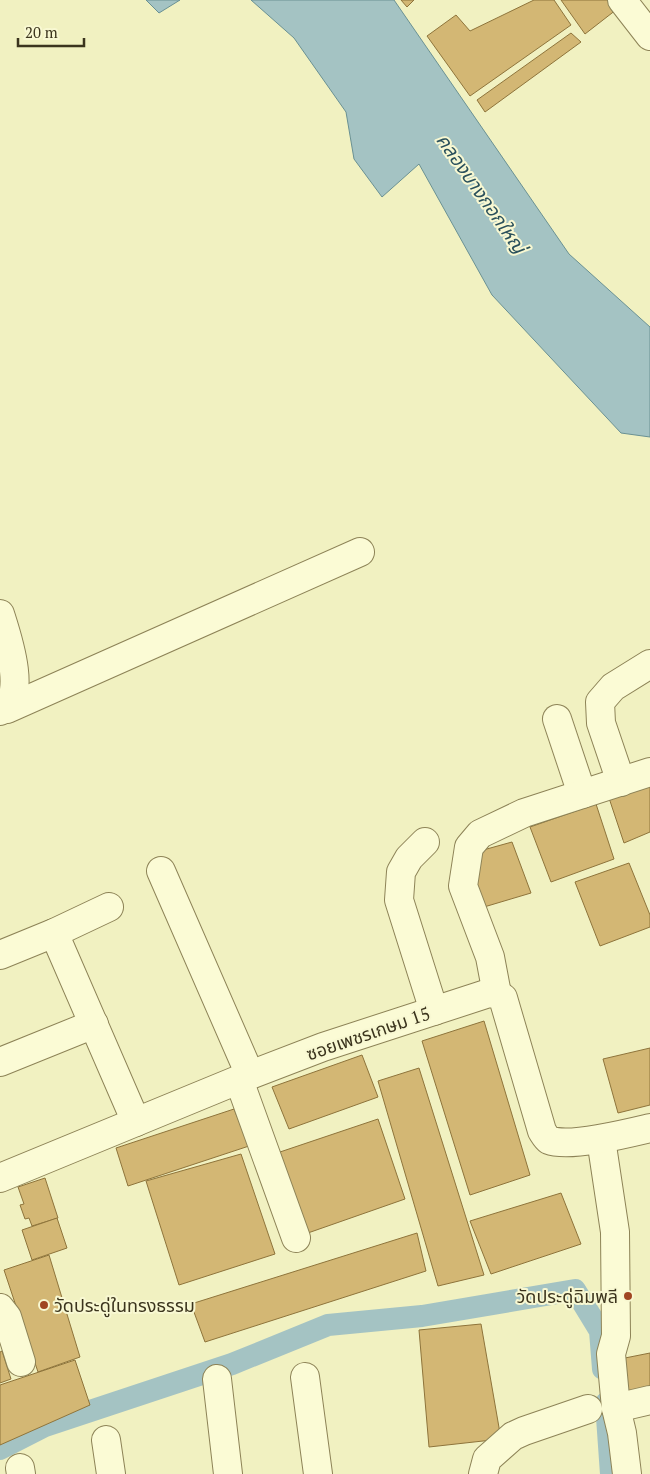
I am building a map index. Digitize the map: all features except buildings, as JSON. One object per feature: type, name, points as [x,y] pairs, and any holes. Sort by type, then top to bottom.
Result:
[{"type":"street","points":[[3,710],[360,552]]},
{"type":"street","points":[[0,614],[10,647],[15,676],[12,701],[3,710]]},
{"type":"street","points":[[621,782],[601,723],[600,702],[613,687],[650,664]]},
{"type":"street","points":[[557,719],[582,794]]},
{"type":"street","points":[[650,772],[524,813],[480,834],[469,847],[463,886],[490,957],[497,994],[502,998],[542,1131],[546,1137],[550,1140],[561,1142],[600,1139],[650,1128]]},
{"type":"street","points":[[425,842],[409,858],[401,872],[399,900],[434,1011]]},
{"type":"street","points":[[161,871],[244,1078],[296,1238]]},
{"type":"street","points":[[0,955],[109,906]]},
{"type":"street","points":[[54,932],[136,1122]]},
{"type":"street","name":"ซอยเพชรเกษม 15","points":[[0,1178],[323,1047],[489,992],[497,994]]},
{"type":"street","points":[[0,1062],[94,1024]]},
{"type":"street","points":[[600,1139],[615,1232],[616,1336],[610,1354],[616,1408],[622,1433],[627,1474]]},
{"type":"street","points":[[0,1308],[7,1317],[21,1362]]},
{"type":"street","points":[[304,1377],[318,1474]]},
{"type":"street","points":[[216,1379],[228,1474]]},
{"type":"street","points":[[616,1408],[650,1400]]},
{"type":"street","points":[[483,1474],[487,1459],[513,1436],[588,1409]]},
{"type":"street","points":[[106,1440],[111,1474]]},
{"type":"water","points":[[146,0],[180,0],[159,13]]},
{"type":"water","name":"คลองบางกอกใหญ่","points":[[251,0],[394,0],[569,254],[650,327],[650,437],[621,433],[492,295],[419,164],[382,197],[354,159],[346,112],[294,38]]},
{"type":"waterway","points":[[0,1449],[45,1426],[232,1364],[328,1325],[422,1316],[575,1290],[600,1331],[603,1369]]},
{"type":"waterway","points":[[606,1403],[611,1474]]},
{"type":"place","name":"วัดประดู่ฉิมพลี","points":[[628,1296]]},
{"type":"place","name":"วัดประดู่ในทรงธรรม","points":[[44,1305]]}]
